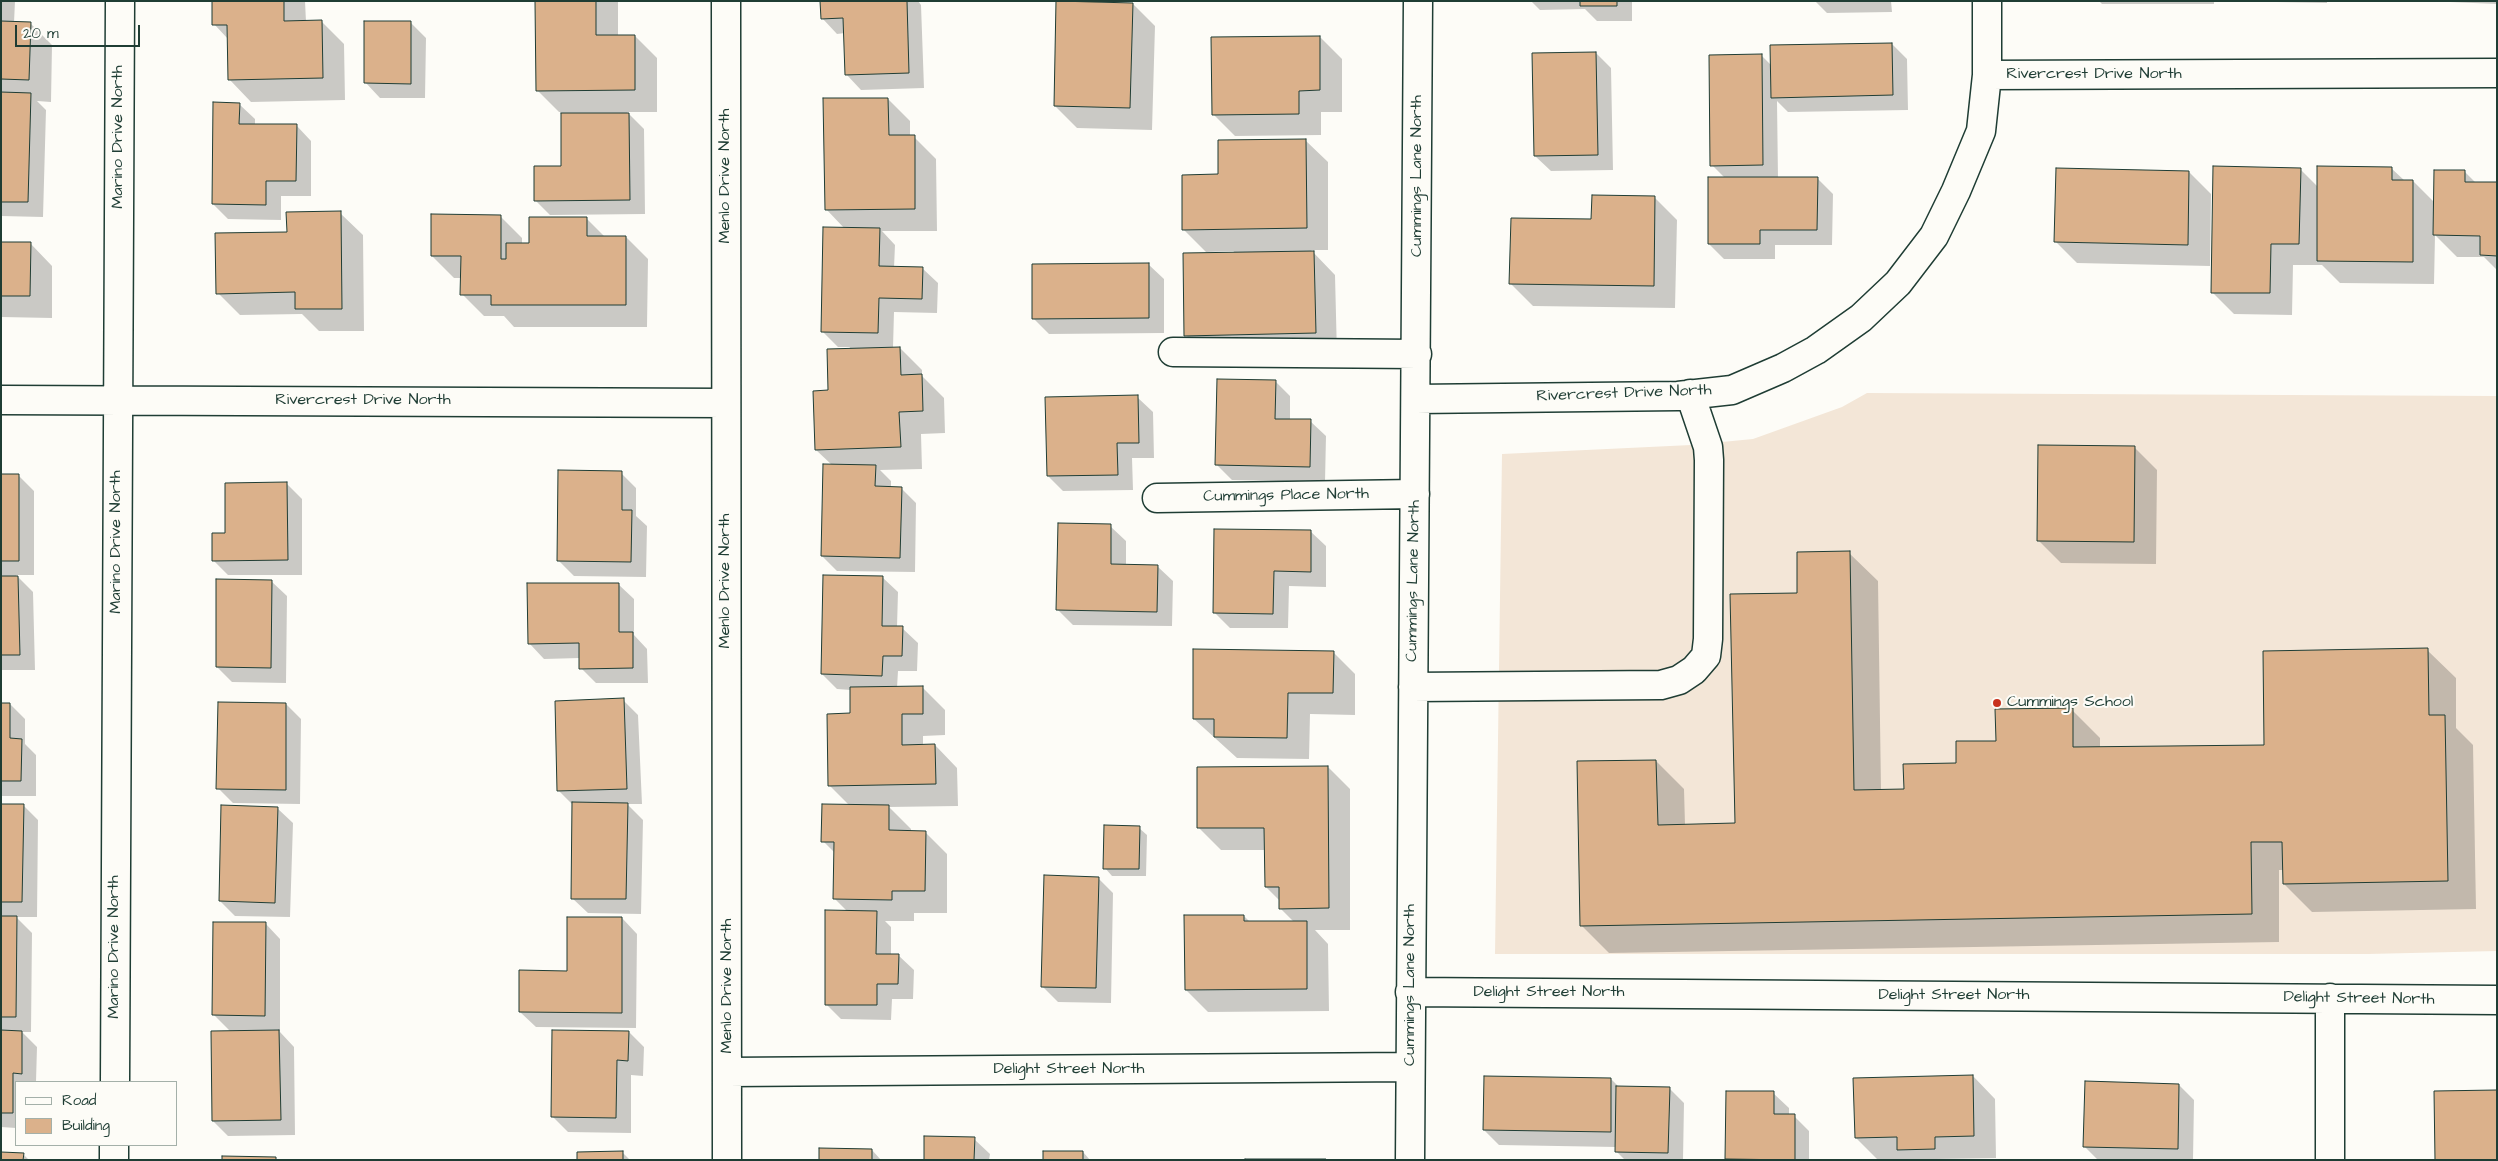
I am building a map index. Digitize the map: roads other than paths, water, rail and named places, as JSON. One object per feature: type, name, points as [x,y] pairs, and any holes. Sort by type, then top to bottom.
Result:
[{"type":"street","name":"Marino Drive North","points":[[115,1081],[120,1]]},
{"type":"street","name":"Menlo Drive North","points":[[726,1],[727,1160]]},
{"type":"street","name":"Cummings Lane North","points":[[1410,1160],[1418,1]]},
{"type":"street","points":[[1987,1],[1987,75]]},
{"type":"street","name":"Rivercrest Drive North","points":[[1416,399],[1690,394],[1732,390],[1783,368],[1816,350],[1861,318],[1898,283],[1934,236],[1956,191],[1981,131],[1987,75],[2497,73]]},
{"type":"street","points":[[1172,352],[1416,354]]},
{"type":"street","points":[[1413,687],[1661,685],[1679,680],[1694,670],[1706,656],[1708,639],[1709,460],[1708,447],[1690,394]]},
{"type":"street","name":"Rivercrest Drive North","points":[[1,400],[725,403]]},
{"type":"street","name":"Cummings Place North","points":[[1157,498],[1415,494]]},
{"type":"street","name":"Delight Street North","points":[[1410,992],[2497,1000]]},
{"type":"street","points":[[2330,998],[2330,1160]]},
{"type":"street","name":"Delight Street North","points":[[728,1072],[1410,1067]]},
{"type":"street","points":[[114,1146],[114,1160]]},
{"type":"place","name":"Cummings School","points":[[1997,703]]}]
